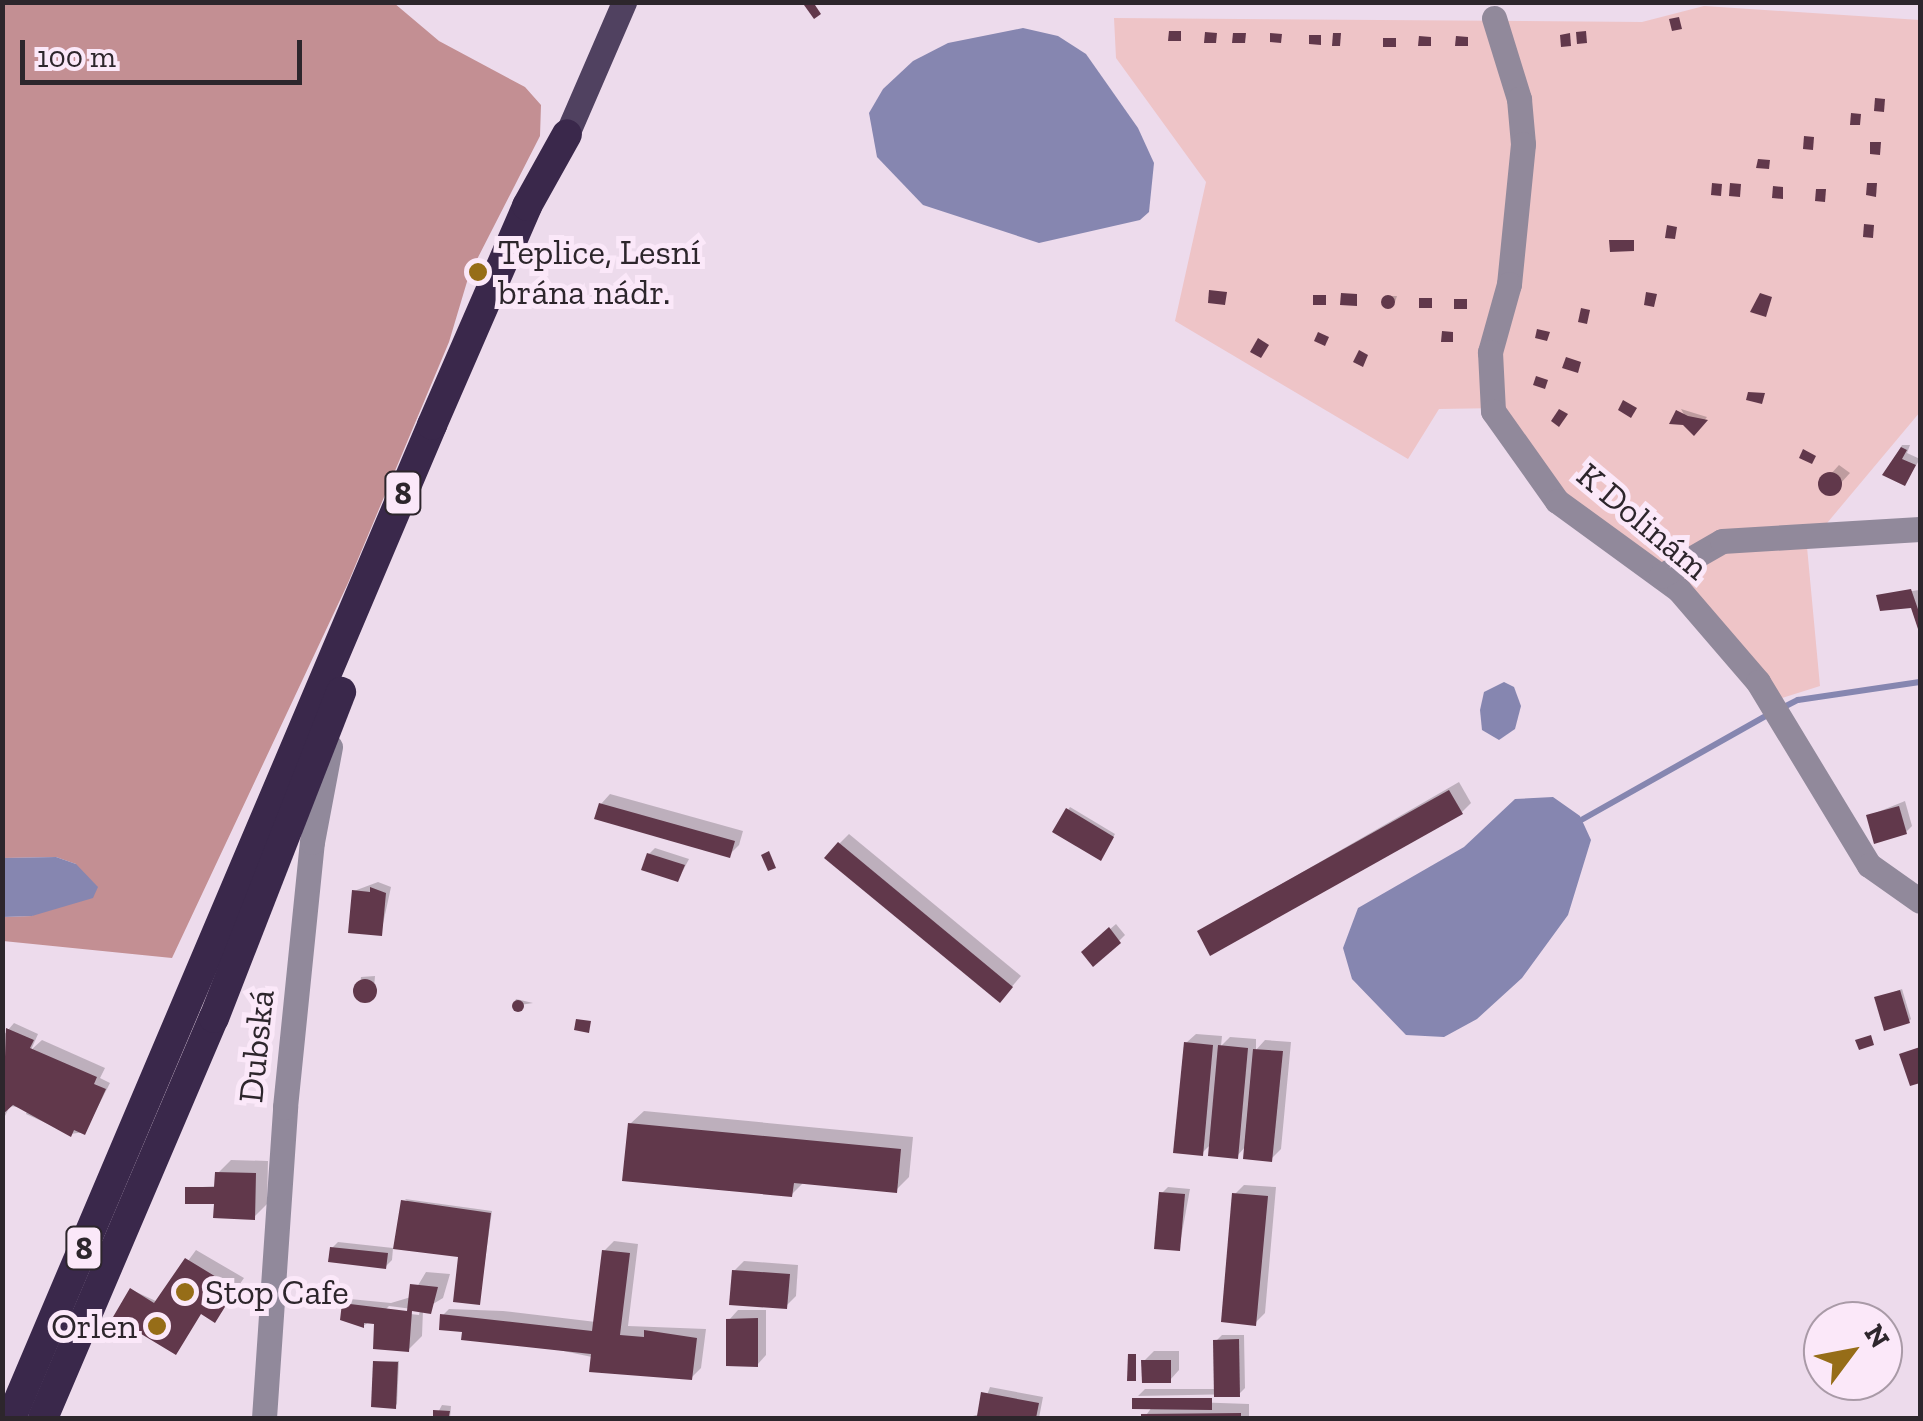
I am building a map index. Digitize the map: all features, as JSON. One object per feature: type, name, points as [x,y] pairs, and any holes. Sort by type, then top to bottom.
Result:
[{"type":"highway","name":"8","points":[[43,1418],[214,1018],[436,443],[567,134]]},
{"type":"highway","name":"8","points":[[11,1418],[440,406],[527,206],[567,134]]},
{"type":"main road","name":"8","points":[[567,134],[624,2]]},
{"type":"street","name":"K Dolinám","points":[[1494,18],[1519,100],[1523,144],[1509,284],[1490,352],[1486,385],[1493,411],[1557,501],[1661,576],[1758,682],[1869,865],[1920,901]]},
{"type":"street","points":[[1661,576],[1722,540],[1920,530]]},
{"type":"street","name":"Dubská","points":[[264,1418],[300,950],[312,842],[344,683]]},
{"type":"shaded area","points":[[3,3],[394,3],[439,41],[525,87],[541,105],[540,136],[469,275],[449,342],[348,583],[172,958],[3,941],[3,917],[32,916],[76,864],[56,857],[3,858]]},
{"type":"shaded area","points":[[1704,6],[1920,20],[1920,412],[1807,547],[1820,686],[1782,698],[1564,495],[1500,408],[1439,409],[1408,459],[1175,321],[1206,182],[1116,58],[1114,18],[1642,22]]},
{"type":"water","points":[[1023,28],[1058,36],[1086,54],[1138,128],[1154,163],[1149,212],[1140,220],[1039,243],[923,205],[877,157],[869,113],[883,89],[913,61],[948,43]]},
{"type":"water","points":[[1504,682],[1514,687],[1521,706],[1515,729],[1499,740],[1482,730],[1480,710],[1484,692]]},
{"type":"water","points":[[1553,797],[1580,816],[1591,840],[1568,915],[1522,978],[1477,1019],[1444,1037],[1406,1035],[1352,979],[1343,948],[1358,908],[1464,847],[1515,799]]},
{"type":"water","points":[[56,857],[76,864],[98,887],[93,898],[32,916],[3,917],[3,858]]},
{"type":"building","points":[[813,2],[821,14],[814,19],[804,5]]},
{"type":"building","points":[[1679,17],[1682,29],[1672,31],[1669,19]]},
{"type":"building","points":[[1169,31],[1181,31],[1181,41],[1168,41]]},
{"type":"building","points":[[1586,31],[1587,43],[1577,44],[1576,32]]},
{"type":"building","points":[[1205,32],[1217,33],[1216,43],[1204,43]]},
{"type":"building","points":[[1233,33],[1246,33],[1245,43],[1232,43]]},
{"type":"building","points":[[1270,33],[1282,34],[1281,43],[1270,42]]},
{"type":"building","points":[[1333,33],[1341,33],[1340,46],[1332,46]]},
{"type":"building","points":[[1570,33],[1571,46],[1561,47],[1560,35]]},
{"type":"building","points":[[1309,35],[1321,35],[1321,45],[1309,44]]},
{"type":"building","points":[[1419,36],[1431,37],[1431,46],[1418,46]]},
{"type":"building","points":[[1456,36],[1468,37],[1468,46],[1455,46]]},
{"type":"building","points":[[1383,38],[1396,38],[1396,47],[1383,47]]},
{"type":"building","points":[[1875,98],[1885,99],[1884,112],[1874,111]]},
{"type":"building","points":[[1851,113],[1861,114],[1860,125],[1850,125]]},
{"type":"building","points":[[1804,136],[1814,137],[1813,150],[1803,149]]},
{"type":"building","points":[[1870,142],[1881,142],[1880,155],[1870,154]]},
{"type":"building","points":[[1758,159],[1770,160],[1769,169],[1756,168]]},
{"type":"building","points":[[1712,183],[1722,184],[1721,196],[1711,195]]},
{"type":"building","points":[[1730,183],[1741,184],[1740,197],[1729,196]]},
{"type":"building","points":[[1867,183],[1877,183],[1876,197],[1866,195]]},
{"type":"building","points":[[1773,186],[1783,187],[1783,199],[1772,198]]},
{"type":"building","points":[[1816,189],[1826,189],[1825,202],[1815,201]]},
{"type":"building","points":[[1864,224],[1874,225],[1873,238],[1863,237]]},
{"type":"building","points":[[1667,225],[1677,227],[1675,239],[1665,238]]},
{"type":"building","points":[[1609,240],[1634,240],[1634,251],[1610,252]]},
{"type":"building","points":[[1209,290],[1227,292],[1225,305],[1208,303]]},
{"type":"building","points":[[1646,292],[1657,294],[1654,307],[1644,305]]},
{"type":"building","points":[[1341,293],[1357,294],[1357,306],[1340,305]]},
{"type":"building","points":[[1760,293],[1772,297],[1766,317],[1750,312]]},
{"type":"building","points":[[1313,295],[1326,295],[1326,305],[1313,305]]},
{"type":"building","points":[[1388,295],[1395,302],[1388,309],[1381,302]]},
{"type":"building","points":[[1419,298],[1432,298],[1432,308],[1419,308]]},
{"type":"building","points":[[1454,299],[1467,299],[1467,309],[1454,309]]},
{"type":"building","points":[[1581,308],[1590,310],[1587,324],[1578,322]]},
{"type":"building","points":[[1537,329],[1550,332],[1547,341],[1535,338]]},
{"type":"building","points":[[1442,331],[1453,332],[1453,342],[1441,342]]},
{"type":"building","points":[[1318,332],[1329,337],[1325,346],[1314,341]]},
{"type":"building","points":[[1258,338],[1269,345],[1261,358],[1250,352]]},
{"type":"building","points":[[1359,350],[1368,355],[1363,367],[1353,362]]},
{"type":"building","points":[[1566,357],[1581,362],[1578,373],[1562,368]]},
{"type":"building","points":[[1536,376],[1548,380],[1545,389],[1533,385]]},
{"type":"building","points":[[1748,392],[1765,393],[1762,404],[1746,400]]},
{"type":"building","points":[[1623,400],[1637,408],[1631,418],[1618,410]]},
{"type":"building","points":[[1559,409],[1568,414],[1559,427],[1551,421]]},
{"type":"building","points":[[1676,410],[1708,420],[1694,436],[1683,425],[1669,424]]},
{"type":"building","points":[[1901,447],[1907,450],[1902,459],[1916,465],[1905,486],[1882,475]]},
{"type":"building","points":[[1803,449],[1816,456],[1812,464],[1799,458]]},
{"type":"building","points":[[1830,472],[1839,475],[1839,493],[1830,496],[1821,493],[1818,484],[1821,475]]},
{"type":"building","points":[[1911,589],[1920,615],[1920,635],[1911,608],[1880,611],[1876,595]]},
{"type":"building","points":[[1449,790],[1463,814],[1210,956],[1197,931]]},
{"type":"building","points":[[599,803],[735,841],[730,858],[594,819]]},
{"type":"building","points":[[1899,806],[1907,834],[1874,844],[1866,815]]},
{"type":"building","points":[[1066,808],[1114,837],[1101,861],[1052,832]]},
{"type":"building","points":[[838,842],[1013,987],[1000,1003],[824,858]]},
{"type":"building","points":[[769,851],[776,868],[768,871],[761,855]]},
{"type":"building","points":[[647,853],[685,865],[678,882],[641,870]]},
{"type":"building","points":[[370,887],[386,893],[382,936],[348,933],[352,890],[370,892]]},
{"type":"building","points":[[1109,927],[1121,943],[1093,967],[1081,952]]},
{"type":"building","points":[[365,979],[377,991],[365,1003],[353,991]]},
{"type":"building","points":[[1900,990],[1910,1023],[1884,1031],[1874,997]]},
{"type":"building","points":[[518,1000],[524,1006],[518,1012],[512,1006]]},
{"type":"building","points":[[576,1019],[591,1021],[589,1033],[574,1030]]},
{"type":"building","points":[[6,1028],[34,1040],[30,1048],[97,1077],[94,1084],[106,1089],[85,1135],[74,1130],[71,1137],[13,1105],[3,1114]]},
{"type":"building","points":[[1871,1035],[1874,1045],[1859,1050],[1855,1040]]},
{"type":"building","points":[[1184,1042],[1213,1045],[1203,1156],[1173,1153]]},
{"type":"building","points":[[1218,1045],[1248,1048],[1238,1159],[1208,1156]]},
{"type":"building","points":[[1920,1047],[1920,1083],[1910,1086],[1899,1054]]},
{"type":"building","points":[[1253,1049],[1283,1051],[1272,1162],[1243,1159]]},
{"type":"building","points":[[628,1123],[901,1149],[897,1193],[794,1183],[792,1197],[622,1181]]},
{"type":"building","points":[[215,1172],[256,1173],[255,1220],[213,1218],[214,1204],[185,1204],[185,1187],[214,1187]]},
{"type":"building","points":[[1159,1192],[1185,1194],[1180,1251],[1154,1249]]},
{"type":"building","points":[[1232,1193],[1268,1196],[1256,1326],[1221,1322]]},
{"type":"building","points":[[401,1200],[491,1213],[480,1305],[453,1302],[458,1257],[393,1249]]},
{"type":"building","points":[[330,1247],[388,1253],[386,1269],[328,1262]]},
{"type":"building","points":[[602,1250],[630,1253],[620,1335],[644,1337],[644,1330],[697,1338],[692,1380],[589,1372],[591,1354],[461,1340],[462,1332],[439,1330],[440,1314],[592,1331]]},
{"type":"building","points":[[185,1258],[236,1289],[215,1323],[201,1314],[176,1355],[113,1317],[130,1288],[154,1303]]},
{"type":"building","points":[[732,1270],[790,1274],[787,1309],[729,1305]]},
{"type":"building","points":[[410,1284],[438,1287],[431,1314],[412,1311],[409,1352],[373,1349],[374,1324],[364,1323],[364,1328],[340,1320],[342,1303],[407,1311]]},
{"type":"building","points":[[758,1318],[758,1367],[726,1366],[726,1319]]},
{"type":"building","points":[[1239,1339],[1240,1397],[1214,1397],[1213,1340]]},
{"type":"building","points":[[1128,1354],[1136,1354],[1136,1381],[1127,1381]]},
{"type":"building","points":[[1141,1360],[1171,1360],[1171,1383],[1142,1383]]},
{"type":"building","points":[[373,1361],[398,1362],[396,1409],[371,1407]]},
{"type":"building","points":[[981,1392],[1039,1403],[1036,1418],[977,1416]]},
{"type":"building","points":[[1132,1398],[1212,1398],[1212,1410],[1132,1409]]},
{"type":"building","points":[[433,1410],[450,1411],[449,1416],[433,1418]]},
{"type":"building","points":[[1241,1413],[1241,1418],[1141,1418],[1141,1414]]},
{"type":"waterway","points":[[1780,709],[1798,700],[1920,682]]},
{"type":"waterway","points":[[1583,819],[1769,714]]},
{"type":"place","name":"Teplice, Lesní brána nádr.","points":[[478,272]]},
{"type":"place","name":"Stop Cafe","points":[[185,1292]]},
{"type":"place","name":"Orlen","points":[[157,1326]]}]
